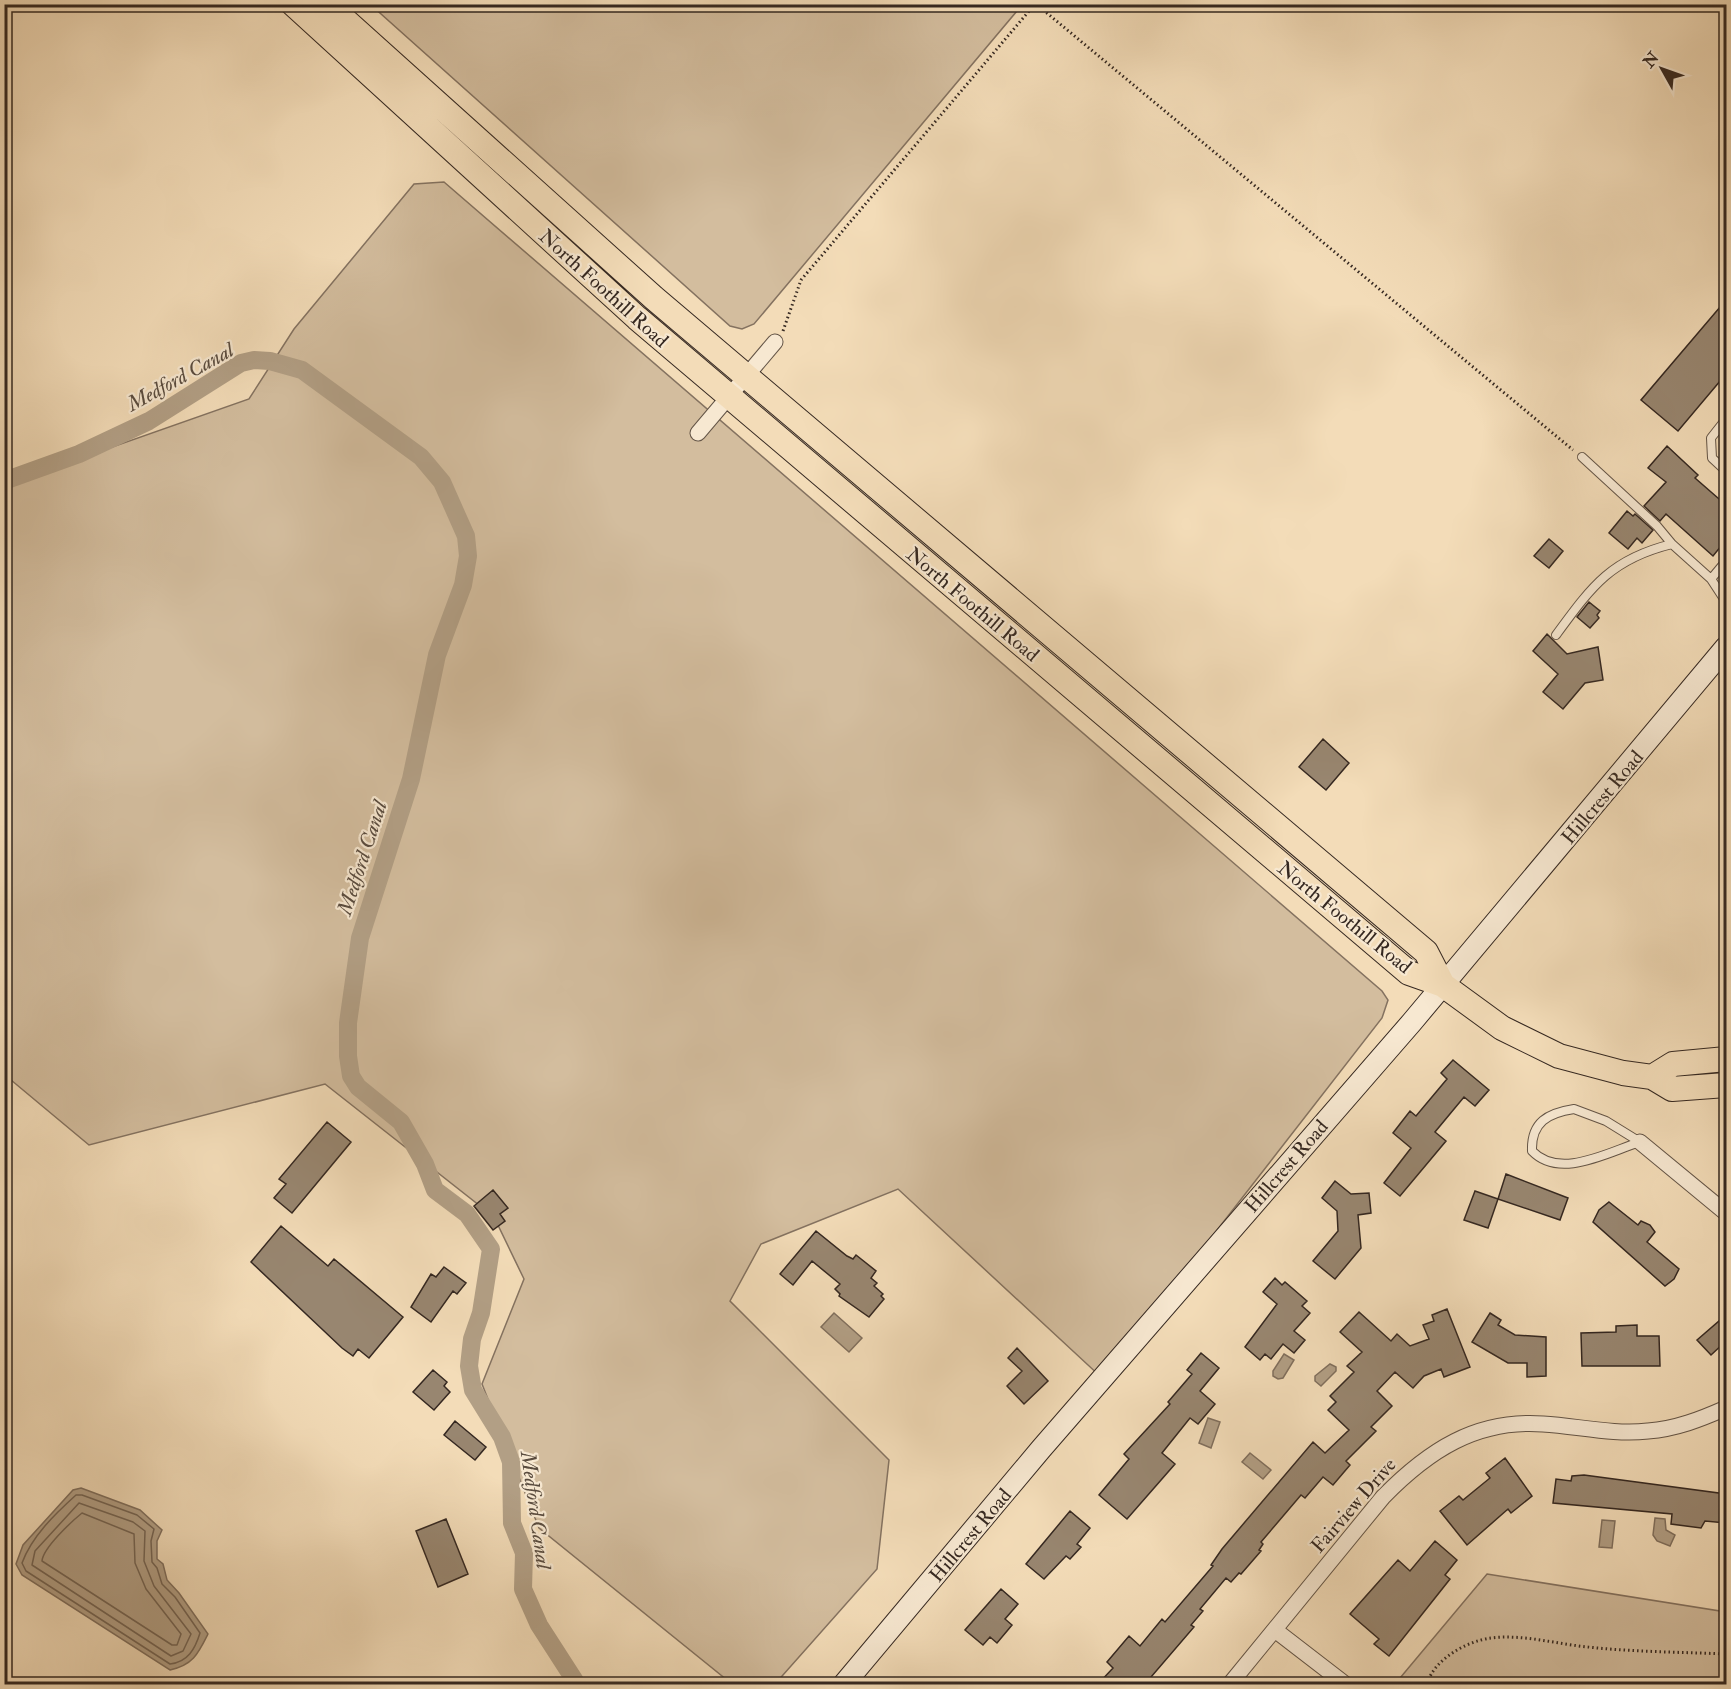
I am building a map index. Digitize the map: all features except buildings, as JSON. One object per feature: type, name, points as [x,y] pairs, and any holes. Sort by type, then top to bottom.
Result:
[{"type":"main road","name":"North Foothill Road","points":[[293,4],[628,310],[729,398],[1409,973],[1443,985]]},
{"type":"main road","name":"North Foothill Road","points":[[327,4],[654,298],[1426,952],[1443,985]]},
{"type":"main road","points":[[1443,985],[1485,1018],[1542,1049],[1584,1064],[1652,1077],[1672,1089],[1726,1085]]},
{"type":"main road","points":[[1652,1077],[1673,1064],[1726,1059]]},
{"type":"street","points":[[698,433],[776,342]]},
{"type":"street","name":"Hillcrest Road","points":[[844,1684],[1041,1449],[1443,985],[1726,646]]},
{"type":"street","points":[[1640,1142],[1726,1213]]},
{"type":"street","name":"Fairview Drive","points":[[1230,1684],[1383,1497],[1409,1471],[1459,1437],[1513,1423],[1621,1432],[1647,1431],[1689,1423],[1726,1408]]},
{"type":"street","points":[[1275,1630],[1345,1684]]},
{"type":"lane","points":[[1726,419],[1711,438],[1713,458],[1726,471]]},
{"type":"lane","points":[[1582,457],[1711,579],[1726,602]]},
{"type":"lane","points":[[1556,634],[1579,602],[1610,571],[1641,552],[1672,544]]},
{"type":"lane","points":[[1711,579],[1726,561]]},
{"type":"lane","points":[[1574,1109],[1606,1121],[1640,1142],[1568,1165],[1540,1159],[1532,1151],[1532,1137],[1539,1125],[1554,1112],[1574,1109]]},
{"type":"path","points":[[776,342],[786,326],[801,280],[1035,4],[1582,457]]},
{"type":"path","points":[[1427,1684],[1441,1662],[1464,1646],[1490,1638],[1514,1637],[1588,1647],[1726,1654]]},
{"type":"shaded area","points":[[371,5],[1022,5],[754,324],[742,329],[730,326]]},
{"type":"shaded area","points":[[444,182],[1382,991],[1388,1000],[1382,1018],[1102,1378],[898,1189],[761,1244],[730,1301],[889,1460],[877,1569],[775,1684],[732,1684],[539,1528],[482,1384],[524,1279],[494,1217],[325,1084],[89,1145],[5,1075],[4,485],[249,399],[294,329],[414,184]]},
{"type":"shaded area","points":[[1487,1574],[1726,1612],[1726,1684],[1395,1684]]},
{"type":"water","points":[[834,1313],[862,1338],[849,1352],[821,1327]]},
{"type":"water","points":[[1284,1354],[1294,1360],[1283,1378],[1278,1379],[1273,1376],[1273,1371]]},
{"type":"water","points":[[1330,1364],[1336,1367],[1336,1371],[1321,1386],[1315,1381],[1315,1376]]},
{"type":"water","points":[[1208,1418],[1220,1422],[1211,1448],[1199,1443]]},
{"type":"water","points":[[1250,1453],[1271,1470],[1263,1479],[1242,1462]]},
{"type":"water","points":[[81,1488],[140,1510],[162,1530],[157,1541],[157,1559],[163,1564],[167,1580],[208,1634],[198,1653],[189,1662],[170,1670],[22,1575],[16,1564],[23,1545],[73,1490]]},
{"type":"water","points":[[1655,1518],[1665,1519],[1666,1530],[1675,1535],[1670,1546],[1657,1541],[1653,1535]]},
{"type":"water","points":[[1602,1520],[1615,1521],[1612,1548],[1599,1547]]},
{"type":"waterway","name":"Medford Canal","points":[[4,481],[79,454],[149,421],[241,363],[254,360],[270,361],[302,370],[421,457],[442,482],[466,536],[468,556],[463,585],[437,655],[411,779],[360,938],[348,1023],[348,1056],[351,1076],[358,1087],[401,1122],[425,1164],[435,1190],[467,1214],[491,1249],[481,1313],[472,1339],[469,1366],[473,1390],[502,1437],[511,1462],[512,1523],[524,1553],[523,1589],[539,1625],[577,1684]]}]
